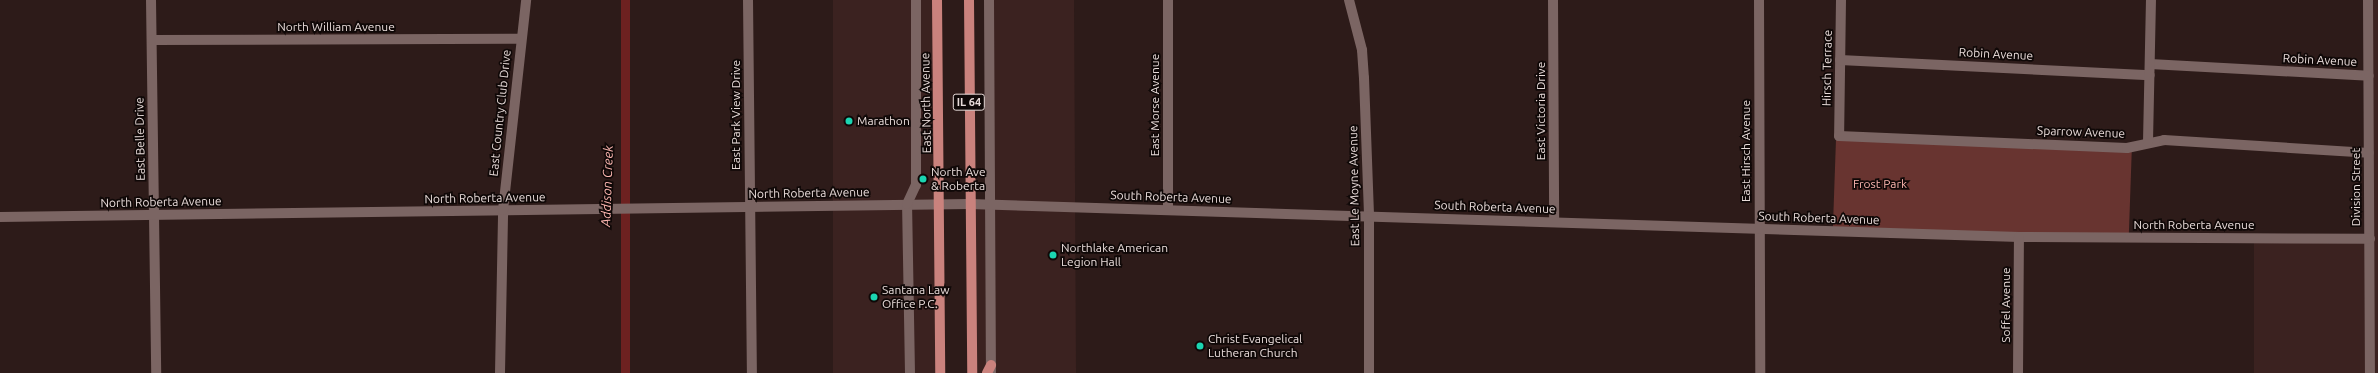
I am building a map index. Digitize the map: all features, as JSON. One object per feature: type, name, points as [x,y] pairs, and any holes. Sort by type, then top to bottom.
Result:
[{"type":"main road","name":"East North Avenue","points":[[937,0],[940,204],[940,373]]},
{"type":"main road","name":"IL 64","points":[[969,0],[972,373]]},
{"type":"main road","points":[[969,13],[973,0]]},
{"type":"street","name":"East Belle Drive","points":[[152,0],[156,373]]},
{"type":"street","name":"East Country Club Drive","points":[[500,373],[503,210],[520,39],[526,0]]},
{"type":"street","name":"East Park View Drive","points":[[748,0],[749,207],[752,373]]},
{"type":"street","name":"East North Avenue","points":[[907,204],[916,185],[916,0]]},
{"type":"street","points":[[988,0],[990,370]]},
{"type":"street","name":"East Morse Avenue","points":[[1168,0],[1168,210]]},
{"type":"street","name":"East Le Moyne Avenue","points":[[1349,0],[1362,50],[1369,216],[1368,373]]},
{"type":"street","name":"East Victoria Drive","points":[[1553,0],[1554,222]]},
{"type":"street","name":"East Hirsch Avenue","points":[[1759,0],[1760,373]]},
{"type":"street","name":"Hirsch Terrace","points":[[1840,136],[1841,0]]},
{"type":"street","points":[[2148,142],[2152,0]]},
{"type":"street","name":"Division Street","points":[[2368,0],[2370,373]]},
{"type":"street","name":"North William Avenue","points":[[152,40],[520,39]]},
{"type":"street","name":"Robin Avenue","points":[[1840,60],[2150,75]]},
{"type":"street","name":"Robin Avenue","points":[[2150,64],[2369,76]]},
{"type":"street","name":"Sparrow Avenue","points":[[1840,136],[2127,148],[2148,142],[2164,140],[2369,153]]},
{"type":"street","points":[[907,204],[910,373]]},
{"type":"street","name":"North Roberta Avenue","points":[[0,217],[970,204]]},
{"type":"street","name":"South Roberta Avenue","points":[[970,204],[2019,237]]},
{"type":"street","name":"North Roberta Avenue","points":[[2019,237],[2370,239]]},
{"type":"street","name":"Soffel Avenue","points":[[2018,373],[2019,237]]},
{"type":"shaded area","points":[[621,0],[630,0],[630,373],[621,373]]},
{"type":"shaded area","points":[[833,0],[937,0],[937,373],[833,373]]},
{"type":"shaded area","points":[[988,0],[1074,0],[1076,373],[972,373],[970,204],[990,204]]},
{"type":"shaded area","points":[[2368,0],[2378,0],[2378,373],[2254,373],[2254,238],[2369,239]]},
{"type":"green space","name":"Frost Park","points":[[1836,139],[2132,149],[2129,237],[1833,227]]},
{"type":"place","name":"Marathon","points":[[849,121]]},
{"type":"place","name":"North Ave & Roberta","points":[[923,179]]},
{"type":"place","name":"Northlake American Legion Hall","points":[[1053,255]]},
{"type":"place","name":"Santana Law Office P.C.","points":[[874,297]]},
{"type":"place","name":"Christ Evangelical Lutheran Church","points":[[1200,346]]},
{"type":"water label","name":"Addison Creek","points":[[607,186]]}]
